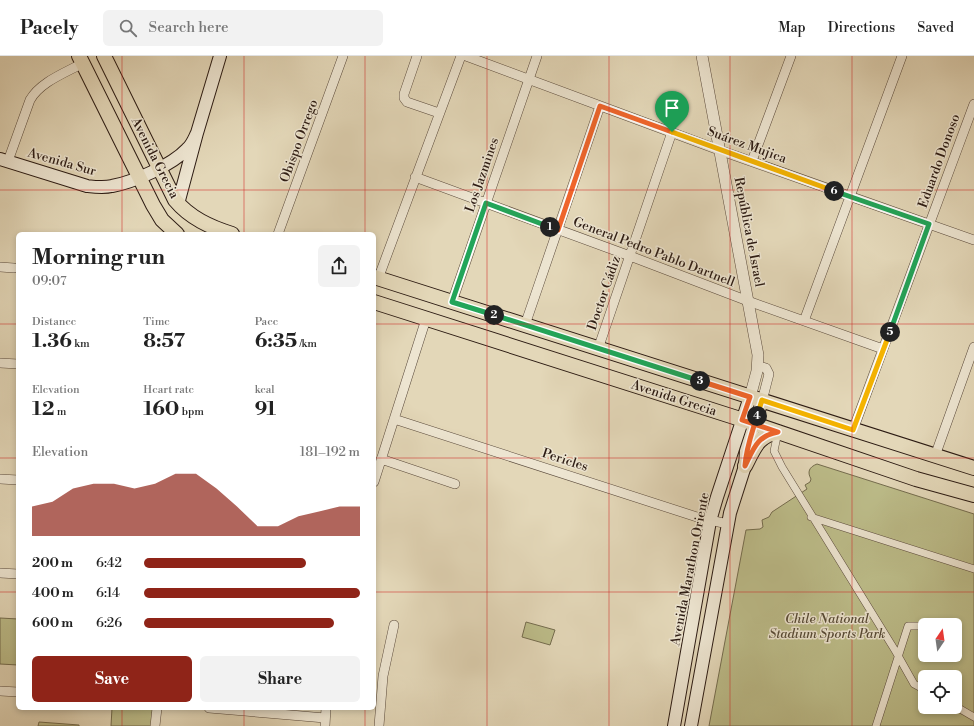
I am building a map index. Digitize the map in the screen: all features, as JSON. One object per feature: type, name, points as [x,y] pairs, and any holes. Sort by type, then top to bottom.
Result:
[{"type":"main road","name":"Avenida Grecia","points":[[104,56],[172,195],[178,204],[200,221],[227,232]]},
{"type":"main road","points":[[178,204],[220,56]]},
{"type":"main road","name":"Avenida Grecia","points":[[81,60],[159,216],[175,232]]},
{"type":"main road","name":"Avenida Sur","points":[[4,160],[87,186],[111,187],[140,177],[159,168],[186,150],[192,144],[197,134]]},
{"type":"main road","name":"Avenida Grecia","points":[[376,278],[974,468]]},
{"type":"main road","name":"Avenida Grecia","points":[[376,303],[748,422],[916,479],[974,495]]},
{"type":"main road","name":"Avenida Marathon Oriente","points":[[674,726],[710,521],[717,497],[756,399]]},
{"type":"main road","name":"Avenida Marathon Oriente","points":[[691,726],[728,524],[733,501],[745,466],[748,422]]},
{"type":"main road","points":[[745,466],[761,438],[778,432]]},
{"type":"main road","points":[[717,497],[733,501]]},
{"type":"street","name":"Obispo Orrego","points":[[279,232],[343,56]]},
{"type":"street","points":[[417,56],[404,98],[407,102],[439,113]]},
{"type":"street","points":[[376,278],[460,56]]},
{"type":"street","name":"Suárez Mujica","points":[[466,56],[719,150],[974,240]]},
{"type":"street","name":"Los Jazmines","points":[[452,302],[537,56]]},
{"type":"street","name":"República de Israel","points":[[702,56],[758,355],[756,399]]},
{"type":"street","points":[[752,161],[791,56]]},
{"type":"street","points":[[804,321],[902,56]]},
{"type":"street","points":[[4,160],[30,100],[42,87],[81,60]]},
{"type":"street","name":"Eduardo Donoso","points":[[853,430],[974,104]]},
{"type":"street","points":[[525,325],[600,106]]},
{"type":"street","name":"Doctor Cádiz","points":[[598,348],[672,132]]},
{"type":"street","name":"General Pedro Pablo Dartnell","points":[[415,178],[630,256],[748,301],[883,349]]},
{"type":"street","points":[[0,267],[14,268]]},
{"type":"street","points":[[376,476],[426,319]]},
{"type":"street","points":[[935,456],[974,347]]},
{"type":"street","points":[[0,363],[16,364]]},
{"type":"street","name":"Pericles","points":[[394,419],[710,521],[728,524]]},
{"type":"street","points":[[778,432],[774,450],[782,467],[811,517],[899,656],[914,684],[918,686]]},
{"type":"street","points":[[382,459],[455,484]]},
{"type":"street","points":[[0,479],[16,480]]},
{"type":"street","points":[[811,517],[974,569]]},
{"type":"street","points":[[0,573],[16,574]]},
{"type":"street","points":[[379,726],[383,676],[394,625]]},
{"type":"street","points":[[876,726],[908,626],[918,626]]},
{"type":"street","points":[[0,691],[16,692]]},
{"type":"street","points":[[155,726],[157,710]]},
{"type":"street","points":[[226,710],[325,722],[326,710]]},
{"type":"street","points":[[962,710],[974,717]]},
{"type":"green space","name":"Chile National Stadium Sports Park","points":[[817,464],[974,514],[974,726],[709,726],[746,530],[760,529],[763,527],[762,520],[769,517],[772,512],[807,489],[805,485],[810,482],[811,479],[809,474],[812,467]]},
{"type":"green space","points":[[0,618],[16,619],[16,665],[0,664]]},
{"type":"green space","points":[[526,622],[555,630],[550,645],[522,637]]},
{"type":"green space","points":[[112,710],[153,710],[152,726],[111,726]]},
{"type":"green space","points":[[39,722],[79,725],[79,726],[38,726]]},
{"type":"route","points":[[672,132],[600,106],[558,230],[486,203],[452,302],[750,397],[742,420],[755,424],[778,432],[761,438],[745,466],[746,451],[755,424],[762,400],[853,430],[929,224],[672,132]]}]
